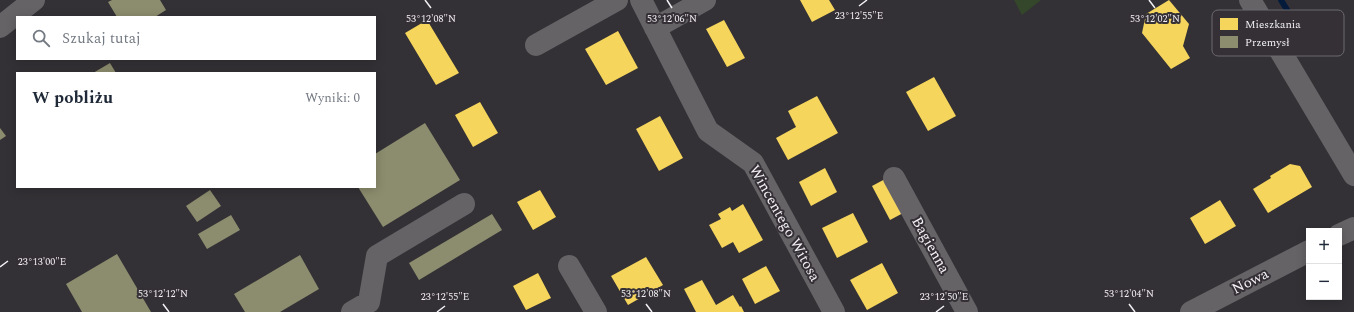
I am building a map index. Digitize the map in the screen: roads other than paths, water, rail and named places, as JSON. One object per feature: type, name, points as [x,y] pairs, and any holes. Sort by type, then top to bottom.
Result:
[{"type":"street","points":[[2,17],[34,0]]},
{"type":"street","points":[[536,45],[617,0]]},
{"type":"street","name":"Wincentego Witosa","points":[[641,0],[708,131],[753,163],[834,312]]},
{"type":"street","points":[[655,28],[705,0]]},
{"type":"street","points":[[1250,0],[1256,10]]},
{"type":"street","points":[[1283,56],[1354,175]]},
{"type":"street","name":"Bagienna","points":[[894,178],[967,312]]},
{"type":"street","points":[[352,312],[369,302],[376,256],[464,204]]},
{"type":"street","points":[[1342,234],[1354,228]]},
{"type":"street","name":"Nowa","points":[[1191,312],[1306,253]]},
{"type":"street","points":[[569,266],[596,312]]},
{"type":"waterway","points":[[1281,0],[1287,10]]}]
